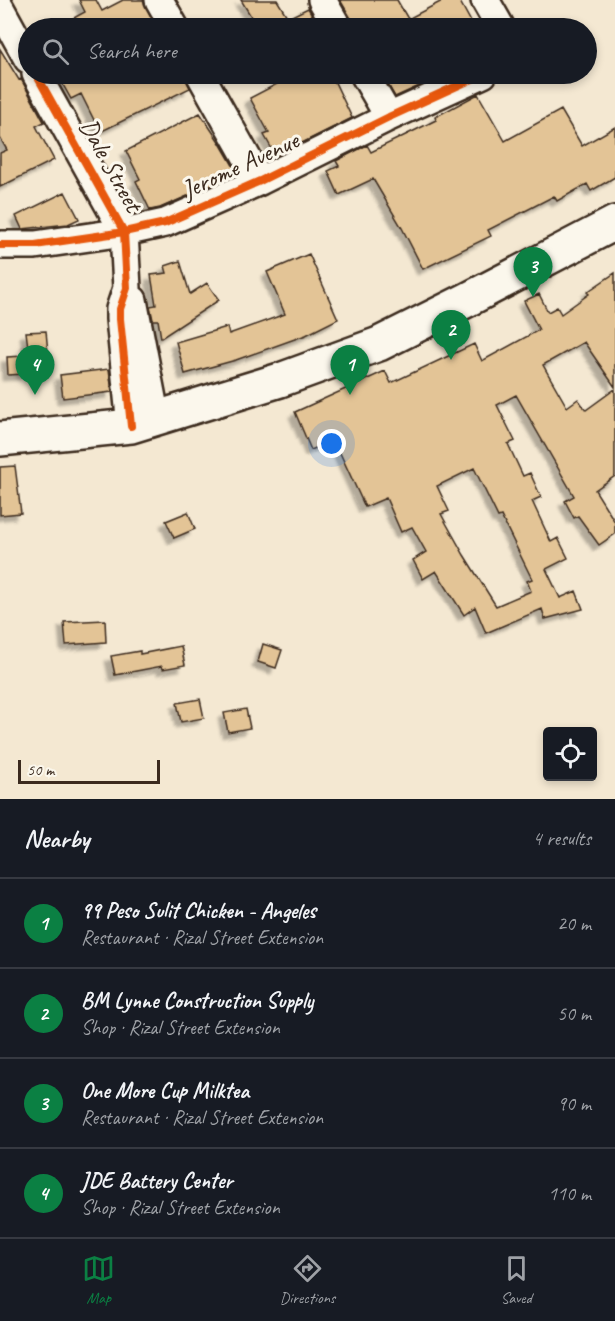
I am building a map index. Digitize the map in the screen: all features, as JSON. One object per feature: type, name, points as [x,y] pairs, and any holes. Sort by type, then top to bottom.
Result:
[{"type":"main road","points":[[0,439],[144,423],[280,380],[379,344],[615,223]]},
{"type":"street","points":[[159,0],[169,18]]},
{"type":"street","points":[[322,0],[332,18]]},
{"type":"street","points":[[485,0],[495,18]]},
{"type":"street","points":[[0,8],[18,41]]},
{"type":"street","name":"Dale Street","points":[[42,84],[124,231],[127,288],[135,305],[137,379],[144,423]]},
{"type":"street","points":[[206,84],[260,181]]},
{"type":"street","points":[[370,84],[389,117]]},
{"type":"street","name":"Jerome Avenue","points":[[0,245],[35,245],[165,223],[260,181],[461,84]]},
{"type":"building","points":[[79,0],[96,0],[102,11],[123,0],[143,0],[152,18],[74,18],[85,12]]},
{"type":"building","points":[[241,0],[277,0],[288,18],[252,18]]},
{"type":"building","points":[[340,0],[397,0],[407,18],[351,18]]},
{"type":"building","points":[[444,0],[459,0],[469,18],[410,18]]},
{"type":"building","points":[[308,8],[314,18],[288,18]]},
{"type":"building","points":[[0,49],[18,78],[18,84],[24,84],[44,122],[36,126],[54,160],[0,187],[0,153],[7,150],[0,138]]},
{"type":"building","points":[[63,84],[188,84],[190,88],[100,132],[81,94],[71,99]]},
{"type":"building","points":[[277,84],[336,84],[352,118],[276,156],[264,135],[269,133],[250,98]]},
{"type":"building","points":[[388,84],[424,84],[395,97]]},
{"type":"building","points":[[478,94],[505,141],[561,110],[582,146],[615,127],[615,177],[591,191],[587,184],[557,201],[554,196],[488,230],[491,236],[423,269],[373,179],[339,195],[328,171],[339,166],[336,161],[367,145],[371,152],[436,120],[435,117]]},
{"type":"building","points":[[200,113],[238,174],[160,208],[150,210],[136,181],[140,179],[126,151]]},
{"type":"building","points":[[65,192],[79,219],[68,224],[22,229],[16,216]]},
{"type":"building","points":[[309,254],[338,319],[306,335],[236,360],[185,374],[176,342],[227,327],[229,334],[285,314],[267,272]]},
{"type":"building","points":[[180,261],[190,294],[207,283],[219,300],[161,338],[158,320],[153,320],[150,306],[156,305],[151,275],[167,273],[165,266]]},
{"type":"building","points":[[615,273],[615,387],[584,342],[543,365],[567,407],[578,399],[586,410],[615,389],[615,476],[595,490],[615,522],[615,534],[599,545],[578,516],[574,518],[565,501],[574,496],[516,395],[497,405],[515,441],[508,444],[523,476],[530,473],[541,497],[532,501],[551,542],[558,538],[568,558],[546,569],[560,598],[576,591],[583,609],[545,619],[542,609],[486,633],[475,607],[464,615],[436,571],[423,579],[413,560],[426,552],[412,527],[401,532],[386,498],[365,507],[334,440],[311,450],[295,412],[385,371],[391,383],[474,344],[482,361],[539,330],[524,301],[539,294],[548,312],[557,307],[561,314],[589,294],[587,292]],"holes":[[[474,468],[498,517],[501,516],[532,579],[527,581],[531,591],[496,606],[441,514],[449,511],[437,486]]]},
{"type":"building","points":[[46,331],[48,353],[29,355],[26,332]]},
{"type":"building","points":[[24,356],[25,374],[8,375],[7,357]]},
{"type":"building","points":[[109,369],[112,392],[63,398],[60,375]]},
{"type":"building","points":[[15,466],[21,513],[0,515],[0,467]]},
{"type":"building","points":[[188,512],[195,529],[174,538],[166,521]]},
{"type":"building","points":[[105,620],[106,642],[66,645],[64,622]]},
{"type":"building","points":[[263,644],[282,650],[276,668],[258,662]]},
{"type":"building","points":[[181,646],[185,665],[163,669],[162,666],[115,675],[111,656],[140,651],[140,654]]},
{"type":"building","points":[[200,699],[204,718],[181,722],[177,703]]},
{"type":"building","points":[[246,709],[250,728],[228,732],[224,713]]},
{"type":"cycle path","points":[[42,84],[124,232],[127,288],[120,309],[120,319],[131,426]]},
{"type":"cycle path","points":[[0,245],[35,245],[124,232],[165,223],[260,181],[461,84]]},
{"type":"place","name":"One More Cup Milktea","points":[[533,297]]},
{"type":"place","name":"BM Lynne Construction Supply","points":[[451,360]]},
{"type":"place","name":"JDE Battery Center","points":[[35,395]]},
{"type":"place","name":"99 Peso Sulit Chicken - Angeles","points":[[350,395]]}]
